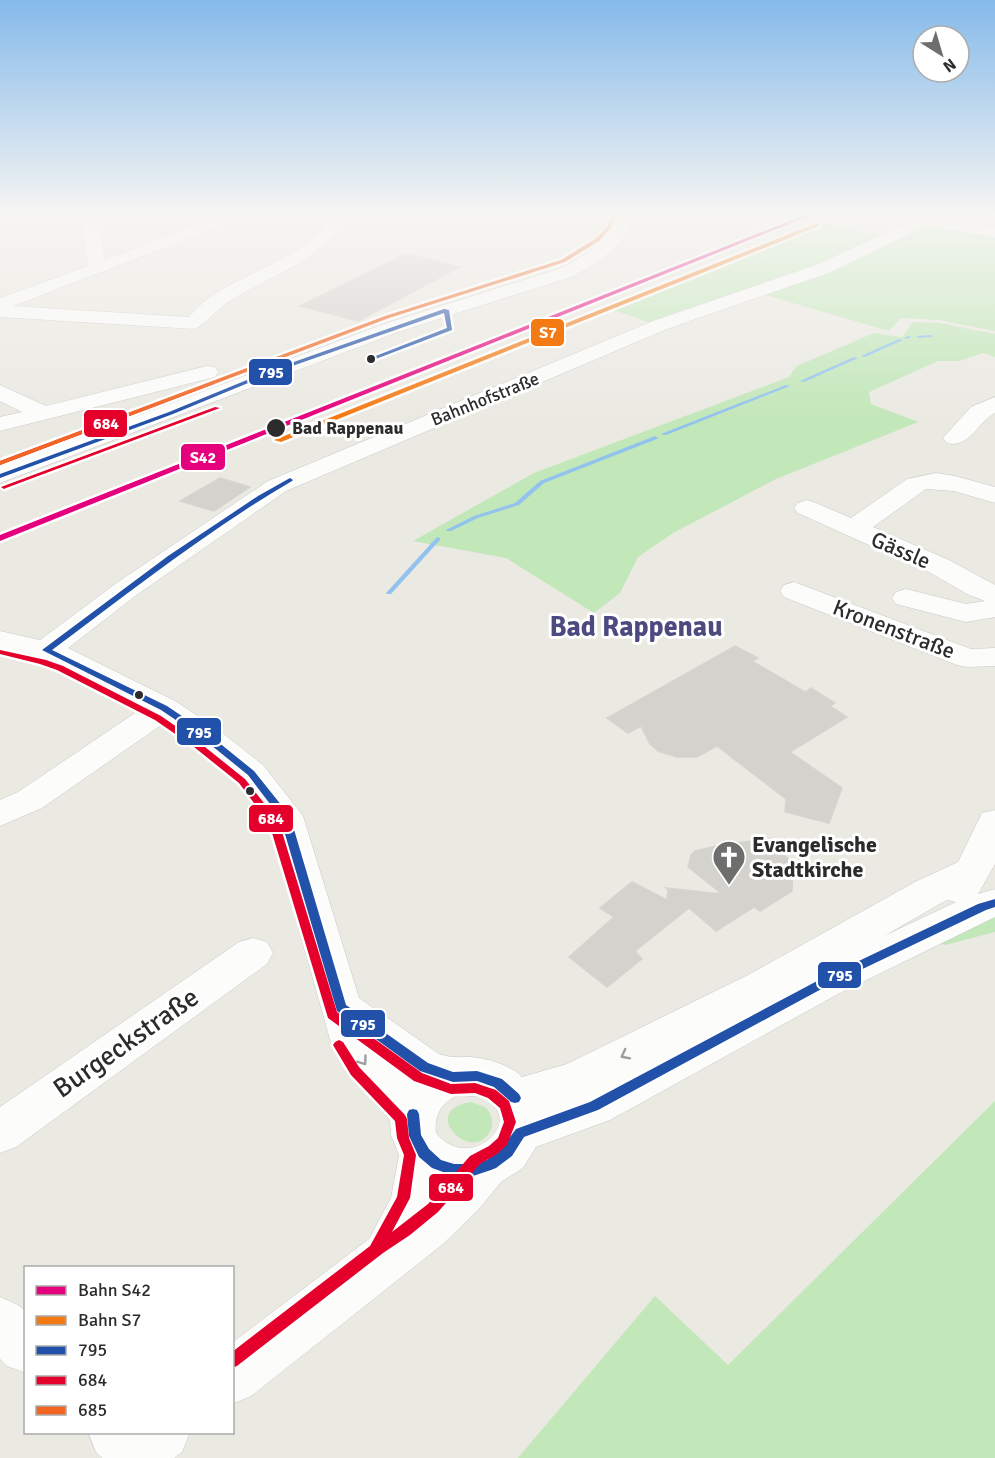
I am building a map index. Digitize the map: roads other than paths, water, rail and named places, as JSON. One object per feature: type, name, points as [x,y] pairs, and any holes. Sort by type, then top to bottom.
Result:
[{"type":"street","points":[[0,304],[62,282]]},
{"type":"street","points":[[200,347],[209,306],[251,282]]},
{"type":"street","points":[[0,476],[432,314],[540,282]]},
{"type":"street","name":"Bahnhofstraße","points":[[46,650],[128,588],[277,486],[660,326],[785,282]]},
{"type":"street","points":[[0,311],[200,347],[239,385]]},
{"type":"street","points":[[0,424],[43,413],[200,347]]},
{"type":"street","points":[[0,392],[43,413]]},
{"type":"street","points":[[955,438],[979,412],[995,404]]},
{"type":"street","points":[[853,530],[916,484],[927,480],[940,480],[995,495]]},
{"type":"street","name":"Gässle","points":[[807,508],[939,566],[977,588],[995,595]]},
{"type":"street","name":"Kronenstraße","points":[[794,591],[968,658],[995,657]]},
{"type":"street","name":"Gässle","points":[[906,598],[966,613],[995,608]]},
{"type":"street","points":[[0,640],[46,650],[164,708],[204,735],[251,773],[285,816],[341,1008],[346,1034],[364,1064],[418,1133],[435,1162],[450,1169],[466,1171],[483,1169],[500,1161],[513,1148],[517,1116],[498,1083],[477,1076],[453,1077],[424,1067],[341,1008]]},
{"type":"street","points":[[0,814],[30,800],[164,708]]},
{"type":"street","points":[[774,995],[823,983],[982,907],[988,884],[995,822]]},
{"type":"street","points":[[517,1116],[586,1093],[774,995],[929,892],[988,884]]},
{"type":"street","name":"Burgeckstraße","points":[[0,1133],[253,953]]},
{"type":"street","points":[[385,1257],[414,1202],[418,1101],[427,1090],[453,1077]]},
{"type":"street","points":[[234,1375],[385,1257],[412,1241],[441,1216],[483,1169]]},
{"type":"street","points":[[0,1323],[24,1345]]},
{"type":"waterway","points":[[918,337],[930,336]]},
{"type":"waterway","points":[[906,338],[910,337]]},
{"type":"waterway","points":[[863,356],[901,340]]},
{"type":"waterway","points":[[802,381],[856,358]]},
{"type":"waterway","points":[[664,434],[788,386]]},
{"type":"waterway","points":[[449,530],[476,517],[517,504],[542,482],[655,438]]},
{"type":"waterway","points":[[389,593],[438,539]]},
{"type":"rail line","name":"S42","points":[[0,538],[641,282]]},
{"type":"rail line","name":"S7","points":[[278,440],[674,282]]},
{"type":"place","name":"Bad Rappenau","points":[[276,428]]},
{"type":"place","name":"Evangelische Stadtkirche","points":[[729,886]]},
{"type":"district","name":"Bad Rappenau","points":[[636,627]]}]
